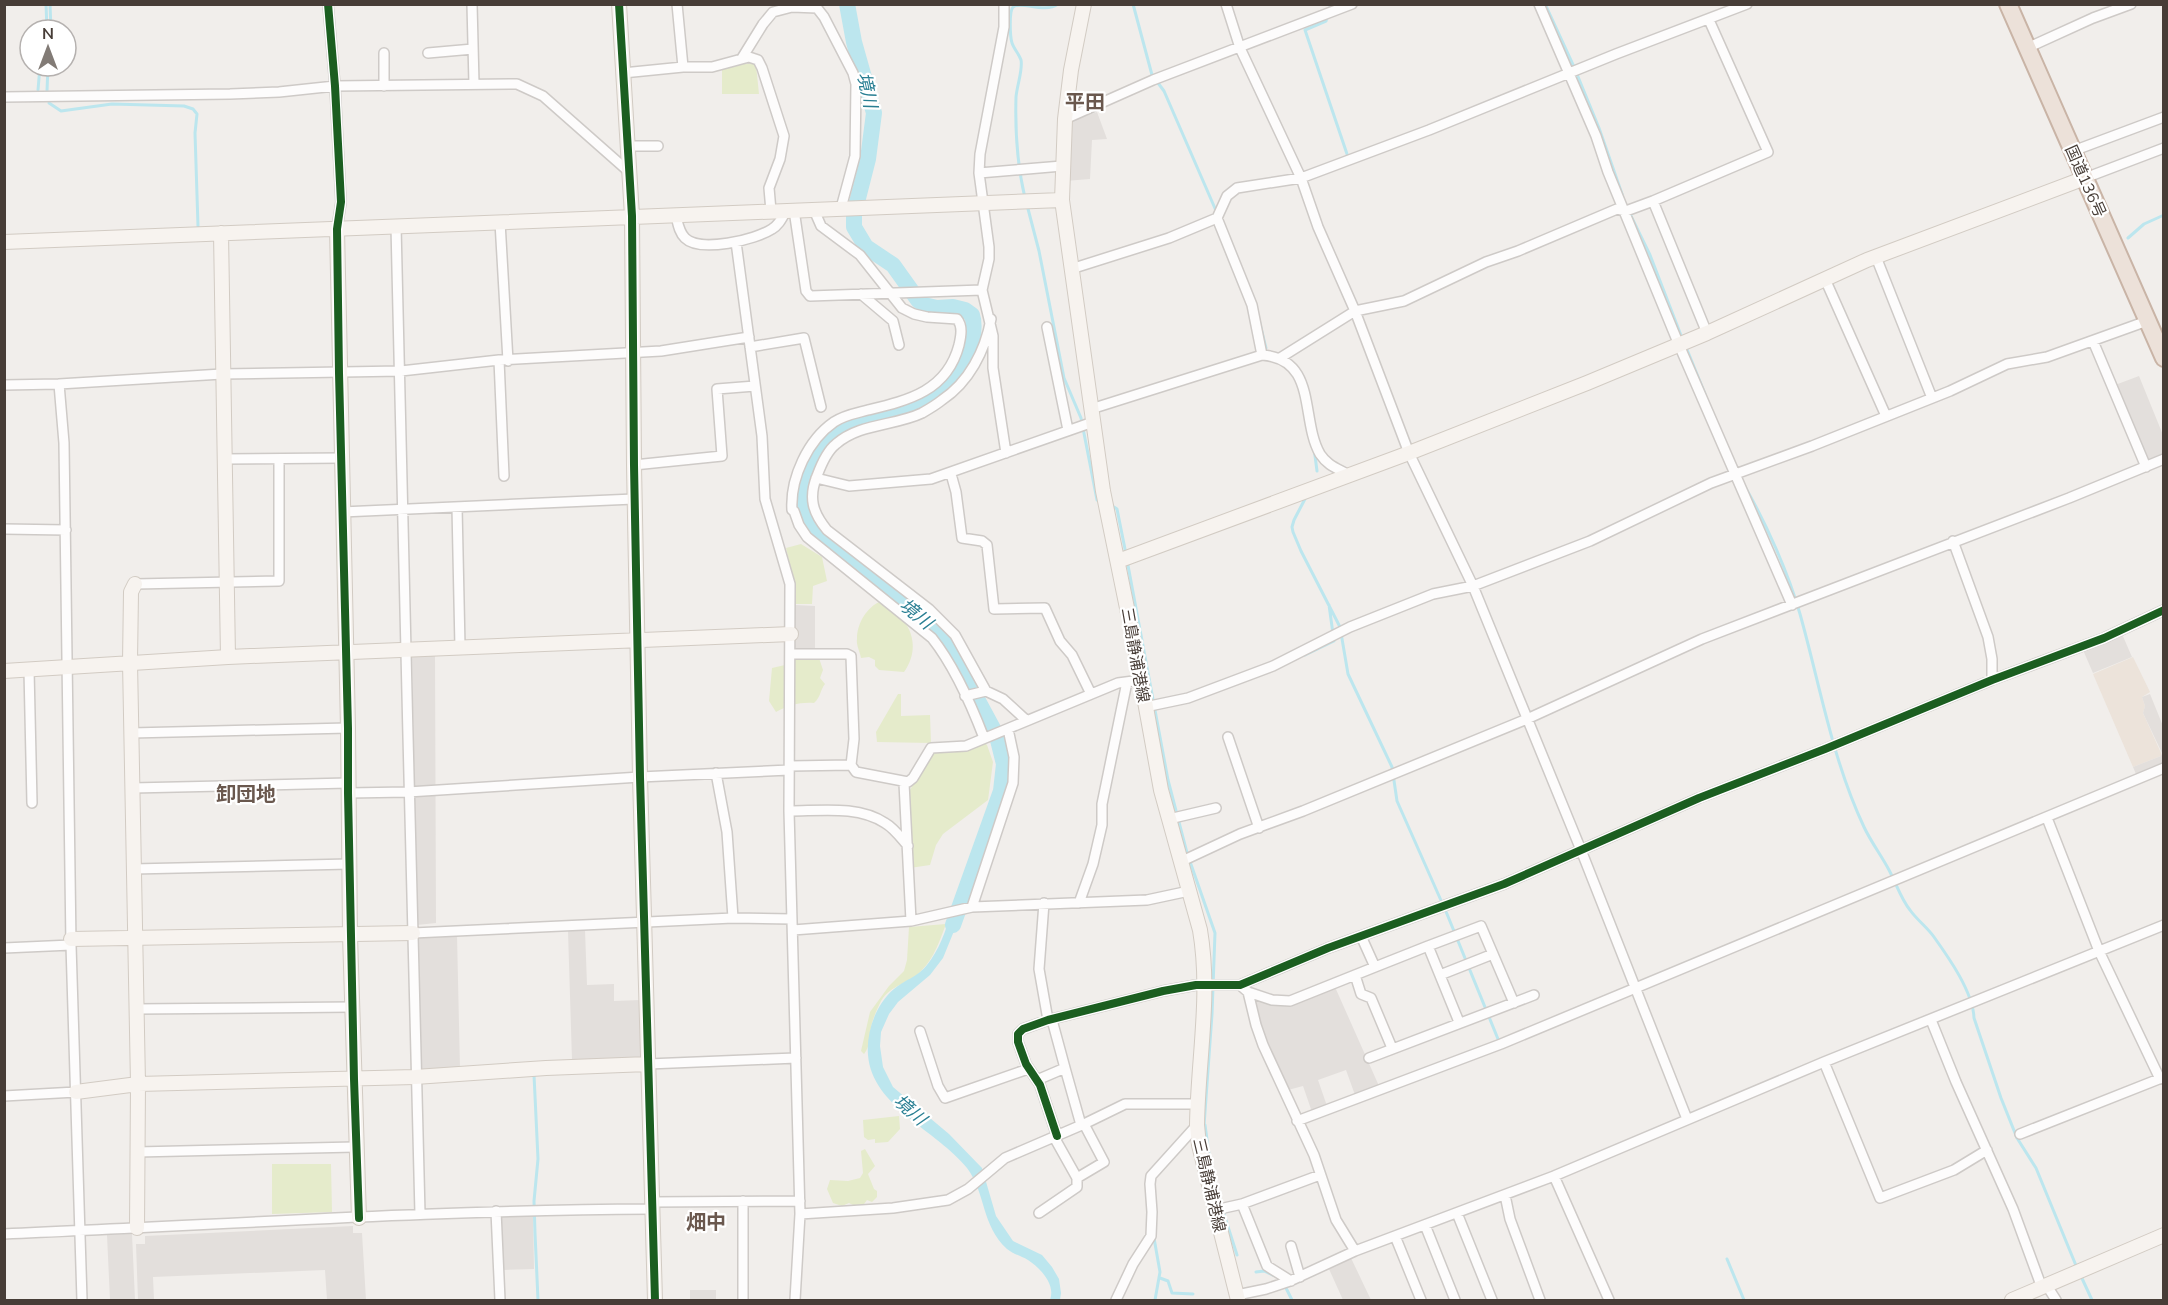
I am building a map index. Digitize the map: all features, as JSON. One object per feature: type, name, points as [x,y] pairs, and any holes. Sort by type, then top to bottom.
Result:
[{"type":"highway","name":"国道136号","points":[[2008,4],[2081,148],[2088,176],[2163,358]]},
{"type":"highway","name":"国道136号","points":[[2017,4],[2031,46],[2163,337]]},
{"type":"street","points":[[328,4],[341,202],[337,229],[339,373],[355,1147],[359,1218]]},
{"type":"street","points":[[472,4],[474,84]]},
{"type":"street","points":[[619,4],[632,216],[634,499],[655,1300]]},
{"type":"street","points":[[678,4],[683,67]]},
{"type":"street","points":[[1004,4],[1004,27],[980,154],[979,173],[989,259],[982,290],[991,319],[995,346],[993,368],[1006,453]]},
{"type":"street","name":"三島静浦港線","points":[[1084,4],[1071,70],[1065,119],[1062,200],[1103,492],[1124,559],[1154,755],[1205,959],[1206,984],[1197,1125],[1199,1145],[1237,1298]]},
{"type":"street","points":[[1226,4],[1240,48],[1300,178],[1318,227],[1355,311],[1409,453],[1473,586],[1581,850],[1687,1119]]},
{"type":"street","points":[[1065,119],[1153,80],[1352,4]]},
{"type":"street","points":[[1539,4],[1596,136],[1623,210],[1682,343],[1792,605]]},
{"type":"street","points":[[1071,269],[1169,238],[1217,218],[1227,196],[1237,188],[1300,178],[1429,130],[1747,4]]},
{"type":"street","points":[[2031,46],[2093,18],[2132,4]]},
{"type":"street","points":[[742,58],[773,12],[810,7],[821,12],[856,84],[855,156],[843,208]]},
{"type":"street","points":[[1280,358],[1355,311],[1404,301],[1486,262],[1518,251],[1617,209],[1623,210],[1653,201],[1767,152],[1709,20]]},
{"type":"street","points":[[428,53],[473,50]]},
{"type":"street","points":[[384,53],[384,86]]},
{"type":"street","points":[[623,73],[683,67],[712,67],[742,58],[753,58],[760,63],[783,128],[784,146],[769,188],[771,211]]},
{"type":"street","points":[[4,96],[230,94],[335,87],[517,84],[543,96],[628,171]]},
{"type":"street","points":[[2081,148],[2163,117]]},
{"type":"street","points":[[627,146],[658,146]]},
{"type":"street","points":[[1124,559],[1349,476],[1587,383],[1707,333],[1876,257],[2163,148]]},
{"type":"street","points":[[979,173],[1062,166]]},
{"type":"street","points":[[4,242],[1062,200]]},
{"type":"street","points":[[1653,201],[1707,333]]},
{"type":"street","points":[[814,210],[821,226],[860,255],[902,308],[927,318],[957,319],[960,321],[960,340],[947,371],[926,391],[911,399],[836,420],[821,432],[810,446],[795,481],[791,501],[792,510],[807,537],[932,638],[946,658],[986,737]]},
{"type":"street","points":[[676,216],[678,227],[689,241],[696,244],[712,244],[736,242],[771,230],[790,211]]},
{"type":"street","points":[[790,211],[808,294],[821,297],[982,290]]},
{"type":"street","points":[[1217,218],[1252,305],[1262,355]]},
{"type":"street","points":[[500,222],[504,360],[504,476]]},
{"type":"street","points":[[396,226],[420,1214]]},
{"type":"street","points":[[221,233],[228,657]]},
{"type":"street","points":[[736,242],[762,436],[765,499],[790,584],[789,811],[800,1201],[795,1300]]},
{"type":"street","points":[[1876,257],[1932,398]]},
{"type":"street","points":[[1826,279],[1886,416]]},
{"type":"street","points":[[861,294],[893,321],[899,345]]},
{"type":"street","points":[[985,692],[950,629],[929,609],[827,530],[816,517],[812,506],[812,494],[816,478],[835,445],[859,431],[921,413],[944,399],[960,385],[976,363],[988,337],[991,319]]},
{"type":"street","points":[[1145,707],[1188,698],[1273,666],[1350,627],[1433,594],[1473,586],[1590,542],[1706,486],[1932,398],[2007,364],[2041,359],[2147,321]]},
{"type":"street","points":[[1047,327],[1068,430]]},
{"type":"street","points":[[4,385],[222,374],[401,371],[504,360],[661,351],[804,339],[821,407]]},
{"type":"street","points":[[2093,341],[2146,467]]},
{"type":"street","points":[[816,478],[858,486],[931,479],[951,474],[1068,430],[1092,416],[1262,355],[1280,358],[1291,365],[1301,384],[1314,438],[1321,455],[1330,466],[1349,476]]},
{"type":"street","points":[[59,384],[64,443],[71,942],[82,1300]]},
{"type":"street","points":[[634,465],[722,456],[717,389],[755,387]]},
{"type":"street","points":[[224,459],[342,458]]},
{"type":"street","points":[[136,1228],[138,1084],[131,733],[131,592],[135,584],[279,581],[279,459]]},
{"type":"street","points":[[1180,862],[1240,834],[1527,719],[1702,639],[2163,459]]},
{"type":"street","points":[[951,474],[956,492],[962,538],[987,544],[994,609],[1045,608],[1060,640],[1072,655],[1091,694]]},
{"type":"street","points":[[342,512],[634,499]]},
{"type":"street","points":[[457,507],[460,647]]},
{"type":"street","points":[[4,529],[66,530]]},
{"type":"street","points":[[1953,541],[1988,637],[1992,659],[1992,680]]},
{"type":"street","points":[[1038,1214],[1077,1187],[1077,1178],[1055,1137],[1037,1080],[1028,1069],[1018,1042],[1018,1034],[1023,1029],[1163,991],[1206,984],[1240,985],[1361,936],[1504,884],[1699,798],[1992,680],[2104,638],[2163,610]]},
{"type":"street","points":[[4,671],[228,657],[346,654],[638,639],[791,634]]},
{"type":"street","points":[[791,654],[847,654],[851,656],[854,738],[851,765],[856,772],[904,783],[913,778],[932,748],[961,747],[1118,683],[1141,680]]},
{"type":"street","points":[[28,670],[32,803]]},
{"type":"street","points":[[1079,903],[1093,864],[1102,825],[1107,778],[1127,682]]},
{"type":"street","points":[[966,696],[985,692],[1003,699],[1026,720]]},
{"type":"street","points":[[131,733],[348,728]]},
{"type":"street","points":[[970,907],[1013,783],[1014,757],[1006,729]]},
{"type":"street","points":[[1228,737],[1259,828]]},
{"type":"street","points":[[132,788],[348,788],[408,792],[851,765]]},
{"type":"street","points":[[1297,1121],[1501,1044],[2163,768]]},
{"type":"street","points":[[716,773],[727,832],[733,918]]},
{"type":"street","points":[[904,783],[911,921]]},
{"type":"street","points":[[1169,819],[1216,808]]},
{"type":"street","points":[[789,811],[836,810],[870,817],[889,826],[908,846]]},
{"type":"street","points":[[2047,818],[2099,951],[2161,1078],[2163,1089]]},
{"type":"street","points":[[133,869],[349,864]]},
{"type":"street","points":[[793,930],[911,921],[970,907],[1147,900],[1189,891]]},
{"type":"street","points":[[1044,903],[1039,969],[1050,1020],[1083,1125],[1104,1162],[1077,1178]]},
{"type":"street","points":[[4,948],[134,938],[350,935],[733,918],[792,919]]},
{"type":"street","points":[[1237,1298],[1296,1279],[1355,1251],[1554,1176],[1824,1062],[2163,925]]},
{"type":"street","points":[[1240,985],[1248,992],[1282,1002],[1290,1001],[1481,926],[1514,1004]]},
{"type":"street","points":[[1361,936],[1374,967]]},
{"type":"street","points":[[1428,946],[1459,1022]]},
{"type":"street","points":[[1440,975],[1492,954]]},
{"type":"street","points":[[1355,975],[1361,994],[1371,998],[1392,1048]]},
{"type":"street","points":[[1248,992],[1256,1025],[1310,1147],[1336,1221],[1355,1251]]},
{"type":"street","points":[[1369,1058],[1534,995]]},
{"type":"street","points":[[136,1009],[352,1007]]},
{"type":"street","points":[[1931,1020],[2013,1209],[2044,1287],[2055,1300]]},
{"type":"street","points":[[920,1031],[938,1086],[945,1098],[1028,1069]]},
{"type":"street","points":[[4,1096],[76,1092],[138,1084],[416,1077],[546,1068],[796,1058]]},
{"type":"street","points":[[1824,1062],[1880,1198],[1954,1170],[1987,1150]]},
{"type":"street","points":[[1037,1080],[1065,1068]]},
{"type":"street","points":[[2019,1134],[2161,1078]]},
{"type":"street","points":[[800,1214],[893,1208],[939,1202],[961,1195],[1005,1158],[1083,1125],[1125,1104],[1197,1104]]},
{"type":"street","points":[[1116,1300],[1133,1264],[1151,1236],[1150,1184],[1152,1176],[1197,1125]]},
{"type":"street","points":[[137,1152],[355,1147]]},
{"type":"street","points":[[1215,1210],[1242,1204],[1320,1175]]},
{"type":"street","points":[[1554,1176],[1609,1300]]},
{"type":"street","points":[[1505,1195],[1510,1219],[1540,1300]]},
{"type":"street","points":[[4,1234],[420,1214],[743,1201],[800,1201]]},
{"type":"street","points":[[743,1201],[743,1300]]},
{"type":"street","points":[[1242,1204],[1267,1266],[1296,1279]]},
{"type":"street","points":[[495,1211],[500,1300]]},
{"type":"street","points":[[1457,1213],[1492,1300]]},
{"type":"street","points":[[1425,1225],[1453,1300]]},
{"type":"street","points":[[2012,1300],[2163,1235]]},
{"type":"street","points":[[1395,1236],[1421,1300]]},
{"type":"street","points":[[1292,1246],[1296,1279]]},
{"type":"shaded area","points":[[1097,112],[1107,139],[1092,140],[1090,179],[1065,181],[1068,122]]},
{"type":"shaded area","points":[[2139,376],[2163,435],[2163,454],[2150,461],[2146,459],[2115,385]]},
{"type":"shaded area","points":[[795,605],[815,606],[815,651],[795,650]]},
{"type":"shaded area","points":[[2122,634],[2132,657],[2093,673],[2083,650]]},
{"type":"shaded area","points":[[412,655],[435,655],[436,923],[417,925]]},
{"type":"shaded area","points":[[2133,657],[2150,692],[2142,697],[2145,706],[2143,713],[2161,756],[2133,767],[2093,674]]},
{"type":"shaded area","points":[[2150,694],[2163,726],[2163,763],[2136,774],[2133,767],[2161,756],[2162,753],[2143,713],[2145,706],[2142,697]]},
{"type":"shaded area","points":[[585,930],[587,985],[614,984],[614,1001],[641,1000],[643,1055],[640,1059],[572,1060],[568,931]]},
{"type":"shaded area","points":[[457,935],[460,1069],[419,1072],[417,940],[420,936]]},
{"type":"shaded area","points":[[1335,987],[1379,1086],[1355,1095],[1346,1070],[1318,1080],[1327,1106],[1312,1112],[1303,1086],[1288,1090],[1283,1081],[1264,1036],[1253,998],[1282,1005],[1293,1005]]},
{"type":"shaded area","points":[[533,1215],[534,1269],[503,1270],[500,1216]]},
{"type":"shaded area","points":[[353,1226],[353,1233],[362,1233],[366,1300],[327,1300],[325,1270],[153,1277],[154,1300],[138,1300],[136,1244],[145,1244],[145,1236]]},
{"type":"shaded area","points":[[132,1234],[135,1300],[110,1300],[107,1235]]},
{"type":"shaded area","points":[[1351,1258],[1371,1300],[1343,1300],[1329,1269]]},
{"type":"shaded area","points":[[690,1290],[716,1290],[716,1300],[690,1300]]},
{"type":"green space","points":[[752,63],[756,65],[759,94],[722,94],[722,67]]},
{"type":"green space","points":[[801,544],[822,557],[827,581],[813,586],[812,604],[795,604],[796,590],[786,548]]},
{"type":"green space","points":[[881,601],[903,620],[911,634],[913,649],[904,672],[879,670],[875,666],[875,660],[869,657],[861,658],[857,641],[859,627],[867,611]]},
{"type":"green space","points":[[794,657],[819,658],[823,670],[820,678],[825,684],[814,703],[795,704],[776,712],[769,701],[772,668],[785,665]]},
{"type":"green space","points":[[898,694],[901,694],[901,716],[930,715],[931,743],[877,742],[876,732]]},
{"type":"green space","points":[[984,742],[993,762],[988,800],[943,834],[936,845],[930,865],[910,868],[909,792],[930,753]]},
{"type":"green space","points":[[946,924],[926,965],[917,975],[885,995],[881,1001],[873,1020],[869,1043],[864,1054],[861,1051],[870,1012],[889,986],[904,971],[909,927]]},
{"type":"green space","points":[[899,1116],[900,1129],[888,1142],[875,1143],[875,1139],[868,1140],[864,1137],[863,1120]]},
{"type":"green space","points":[[865,1149],[875,1166],[868,1174],[877,1191],[877,1197],[872,1202],[867,1200],[864,1204],[855,1206],[849,1203],[842,1206],[833,1203],[827,1189],[830,1180],[848,1181],[860,1178],[863,1173],[861,1151]]},
{"type":"green space","points":[[272,1164],[331,1164],[332,1212],[272,1214]]},
{"type":"water","points":[[963,909],[943,958],[930,975],[898,1002],[889,1014],[881,1032],[883,1067],[893,1087],[949,1134],[982,1168],[996,1216],[1013,1241],[1042,1255],[1052,1267],[1059,1279],[1060,1300],[1050,1300],[1049,1282],[1037,1267],[1009,1251],[999,1240],[992,1230],[978,1188],[967,1168],[940,1142],[893,1104],[872,1073],[868,1046],[877,1010],[894,989],[927,965],[942,940],[951,912]]},
{"type":"waterway","points":[[46,4],[47,18]]},
{"type":"waterway","points":[[50,4],[51,18]]},
{"type":"waterway","name":"境川","points":[[847,4],[854,42],[874,113],[868,159],[854,214],[854,227],[866,247],[893,265],[918,300],[924,305],[937,308],[953,307],[965,310],[972,315],[974,330],[968,355],[961,370],[940,392],[914,406],[848,426],[829,437],[811,465],[805,483],[803,502],[812,529],[943,636],[997,736],[1004,764],[1001,791],[953,925]]},
{"type":"waterway","points":[[1025,198],[1018,160],[1016,122],[1016,97],[1021,64],[1011,40],[1011,13],[1013,7],[1017,5],[1046,8],[1058,4]]},
{"type":"waterway","points":[[1133,4],[1152,75],[1164,91],[1217,213]]},
{"type":"waterway","points":[[1331,4],[1326,21],[1305,30],[1347,154]]},
{"type":"waterway","points":[[1545,4],[1599,128],[1622,194]]},
{"type":"waterway","points":[[38,90],[39,78]]},
{"type":"waterway","points":[[47,91],[48,78]]},
{"type":"waterway","points":[[49,103],[61,111],[112,104],[184,106],[193,109],[197,114],[195,133],[198,226]]},
{"type":"waterway","points":[[1027,205],[1039,251],[1064,378],[1081,418],[1097,500]]},
{"type":"waterway","points":[[1630,214],[1650,255],[1682,338]]},
{"type":"waterway","points":[[2128,238],[2144,224],[2164,215]]},
{"type":"waterway","points":[[1258,316],[1266,348]]},
{"type":"waterway","points":[[1686,347],[1705,394]]},
{"type":"waterway","points":[[1314,448],[1317,471]]},
{"type":"waterway","points":[[1744,485],[1776,548],[1795,598],[1835,748],[1853,801],[1867,833],[1904,901],[1934,937],[1965,986],[2001,1098],[2017,1138],[2036,1168],[2077,1268]]},
{"type":"waterway","points":[[1306,497],[1294,520],[1293,532],[1340,627],[1348,674],[1392,767],[1397,801],[1447,914],[1498,1039]]},
{"type":"waterway","points":[[1114,507],[1117,509],[1126,554]]},
{"type":"waterway","points":[[1127,560],[1168,780],[1187,853],[1215,933],[1204,1126]]},
{"type":"waterway","points":[[1305,655],[1334,641],[1329,605]]},
{"type":"waterway","points":[[534,1075],[538,1159],[534,1201],[538,1300]]},
{"type":"waterway","points":[[1205,1125],[1210,1162]]},
{"type":"waterway","points":[[1217,1191],[1222,1205]]},
{"type":"waterway","points":[[1223,1211],[1237,1255]]},
{"type":"waterway","points":[[1154,1238],[1160,1272],[1155,1300]]},
{"type":"waterway","points":[[1727,1259],[1744,1300]]},
{"type":"waterway","points":[[1256,1272],[1264,1271],[1275,1276]]},
{"type":"waterway","points":[[2080,1274],[2092,1300]]},
{"type":"waterway","points":[[1160,1278],[1168,1281],[1172,1293],[1193,1294]]},
{"type":"waterway","points":[[1285,1286],[1292,1300]]},
{"type":"cycle path","points":[[328,4],[341,202],[337,229],[339,373],[359,1218]]},
{"type":"cycle path","points":[[619,4],[632,216],[640,777],[655,1300]]},
{"type":"cycle path","points":[[1057,1136],[1040,1085],[1026,1064],[1018,1042],[1018,1034],[1023,1029],[1048,1020],[1163,991],[1196,985],[1240,985],[1328,948],[1504,884],[1699,798],[1992,680],[2104,638],[2164,610]]},
{"type":"district","name":"平田","points":[[1085,102]]},
{"type":"district","name":"卸団地","points":[[246,794]]},
{"type":"district","name":"畑中","points":[[706,1222]]}]
